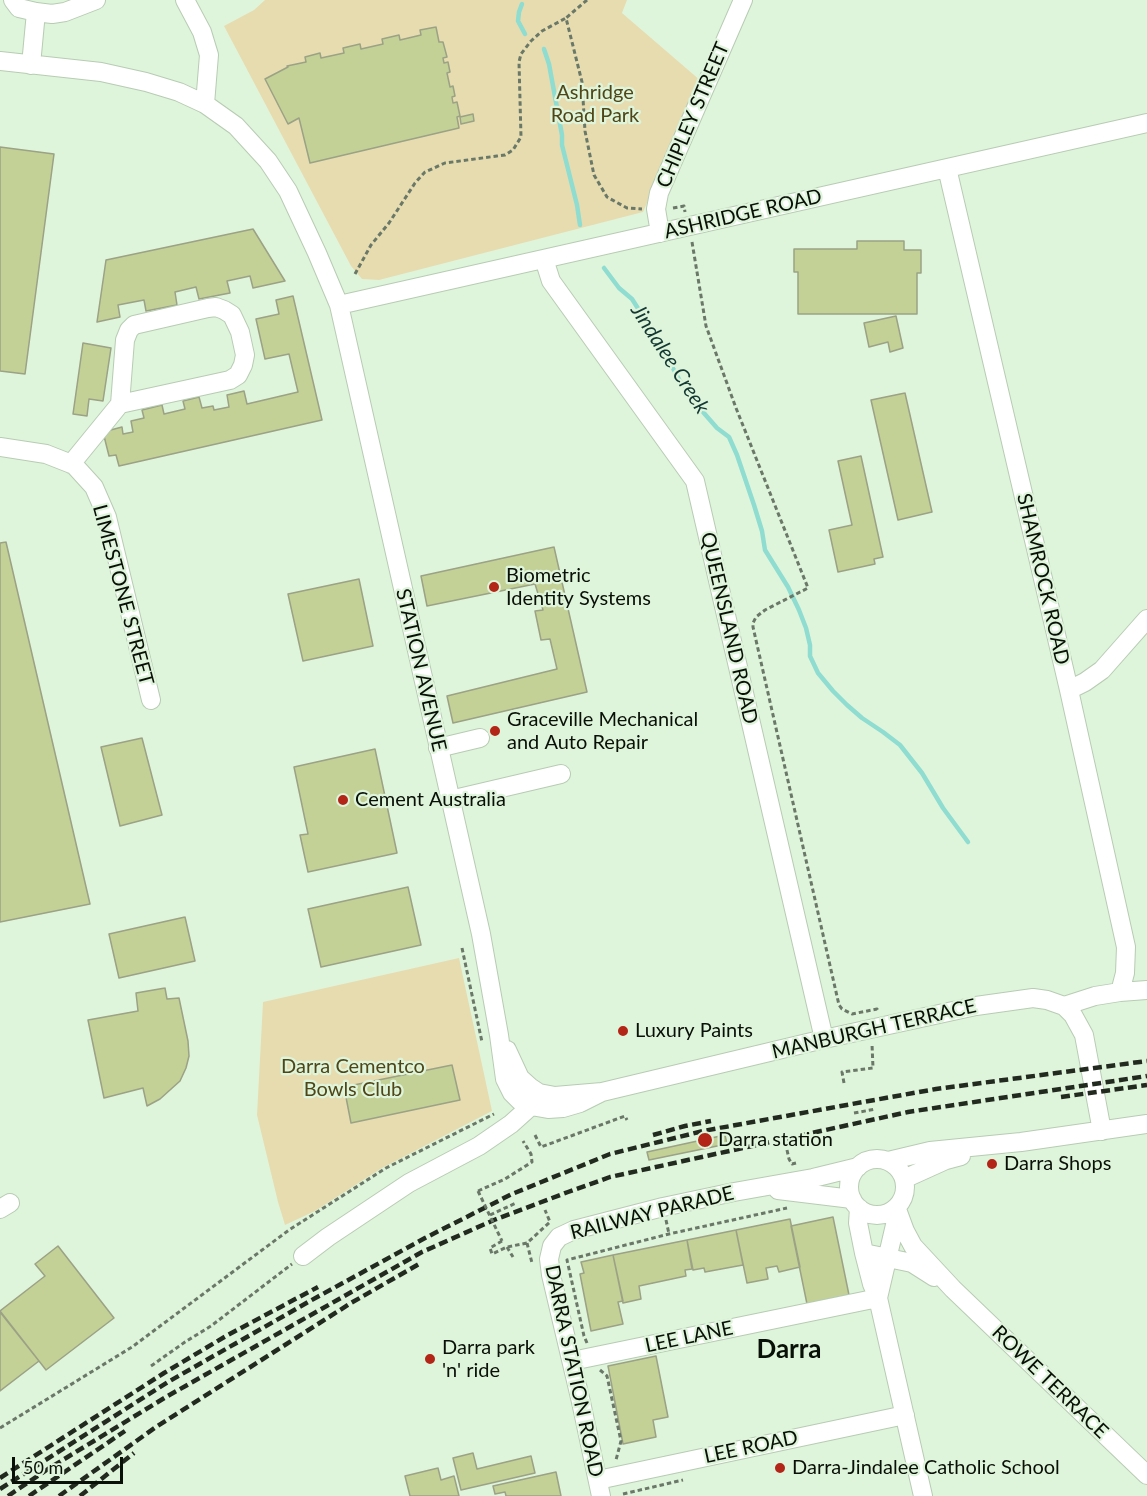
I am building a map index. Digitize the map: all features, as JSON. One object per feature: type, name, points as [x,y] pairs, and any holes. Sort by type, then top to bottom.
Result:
[{"type":"street","points":[[0,11],[23,7],[52,14],[65,12],[77,4],[96,0]]},
{"type":"street","points":[[185,0],[202,32],[209,56],[205,104]]},
{"type":"street","name":"CHIPLEY STREET","points":[[660,233],[656,209],[659,193],[743,0]]},
{"type":"street","points":[[23,7],[31,65]]},
{"type":"street","name":"STATION AVENUE","points":[[0,61],[101,72],[179,92],[205,104],[236,126],[268,161],[293,201],[339,305],[481,934],[500,1035],[505,1078],[512,1093],[520,1101],[539,1103]]},
{"type":"street","name":"ASHRIDGE ROAD","points":[[339,305],[1147,123]]},
{"type":"street","name":"SHAMROCK ROAD","points":[[947,168],[1126,947],[1125,973],[1120,992]]},
{"type":"street","name":"QUEENSLAND ROAD","points":[[544,259],[551,281],[695,481],[824,1039]]},
{"type":"street","points":[[71,464],[120,404],[125,340],[134,325],[208,308],[224,310],[232,315],[240,332],[245,355],[238,375],[230,380],[120,404]]},
{"type":"street","name":"LIMESTONE STREET","points":[[0,447],[46,454],[74,465],[94,487],[107,517],[151,700]]},
{"type":"street","points":[[1068,690],[1102,670],[1147,619]]},
{"type":"street","points":[[438,748],[480,738]]},
{"type":"street","points":[[450,800],[561,774]]},
{"type":"street","points":[[1102,1131],[1084,1035],[1064,1006],[1095,996],[1147,990]]},
{"type":"street","name":"MANBURGH TERRACE","points":[[539,1103],[563,1108],[580,1103],[602,1092],[824,1039],[976,1006],[1033,998],[1064,1006]]},
{"type":"street","points":[[303,1256],[410,1183],[480,1146],[539,1103]]},
{"type":"street","points":[[888,1161],[930,1151],[1021,1142],[1147,1124]]},
{"type":"street","points":[[904,1179],[946,1160],[1021,1142]]},
{"type":"street","points":[[878,1298],[905,1188],[901,1172],[888,1161],[880,1159],[864,1162],[858,1167],[852,1174],[849,1191],[855,1204],[864,1253],[878,1298],[923,1496]]},
{"type":"street","name":"RAILWAY PARADE","points":[[552,1246],[559,1237],[574,1230],[663,1207],[858,1167]]},
{"type":"street","name":"RAILWAY PARADE","points":[[758,1188],[855,1204]]},
{"type":"street","points":[[855,1204],[867,1213],[876,1215],[899,1208]]},
{"type":"street","name":"ROWE TERRACE","points":[[899,1208],[905,1231],[913,1246],[953,1289],[1147,1475]]},
{"type":"street","name":"DARRA STATION ROAD","points":[[552,1246],[549,1259],[551,1275],[599,1488]]},
{"type":"street","name":"ROWE TERRACE","points":[[864,1253],[912,1263],[953,1289]]},
{"type":"street","name":"LEE LANE","points":[[572,1361],[878,1298]]},
{"type":"street","name":"LEE ROAD","points":[[599,1488],[904,1415]]},
{"type":"path","points":[[356,274],[371,245],[389,224],[414,183],[425,172],[445,163],[498,156],[513,150],[520,137],[519,62],[521,54],[542,31],[566,18],[587,0]]},
{"type":"path","points":[[566,18],[582,82],[585,131],[594,175],[608,197],[627,208],[644,209]]},
{"type":"path","points":[[669,209],[684,206],[685,212]]},
{"type":"path","points":[[693,245],[706,326],[808,588],[756,617],[753,627],[839,1005],[852,1014],[877,1009]]},
{"type":"path","points":[[462,948],[483,1044]]},
{"type":"path","points":[[844,1083],[842,1072],[873,1068],[872,1044]]},
{"type":"path","points":[[854,1113],[876,1109]]},
{"type":"path","points":[[0,1428],[132,1347],[289,1230],[376,1174],[496,1113]]},
{"type":"path","points":[[535,1135],[540,1147],[625,1116],[627,1120]]},
{"type":"path","points":[[523,1141],[531,1154],[532,1162],[504,1179],[477,1191],[502,1241],[490,1248],[492,1254],[507,1246],[527,1243],[550,1222],[545,1210]]},
{"type":"path","points":[[787,1150],[792,1164],[802,1162]]},
{"type":"path","points":[[490,1215],[516,1203]]},
{"type":"path","points":[[665,1216],[669,1234],[794,1208]]},
{"type":"path","points":[[507,1246],[513,1257]]},
{"type":"path","points":[[152,1366],[211,1326],[303,1256]]},
{"type":"green space","name":"Ashridge Road Park","points":[[265,0],[627,0],[622,13],[701,81],[643,212],[379,280],[362,279],[351,266],[224,26],[254,10]]},
{"type":"green space","name":"Darra Cementco Bowls Club","points":[[459,958],[492,1111],[382,1168],[315,1211],[285,1225],[257,1115],[263,1002]]},
{"type":"building","points":[[436,27],[439,42],[443,42],[447,57],[443,58],[444,63],[448,62],[450,72],[447,73],[455,96],[452,97],[453,103],[457,102],[460,116],[457,117],[459,128],[310,163],[299,118],[288,124],[265,79],[287,66],[306,62],[305,57],[320,53],[321,58],[344,53],[343,48],[360,44],[361,49],[383,44],[382,39],[399,35],[400,40],[421,35],[420,30]]},
{"type":"building","points":[[473,114],[474,121],[461,124],[460,117]]},
{"type":"building","points":[[0,147],[54,154],[25,374],[0,371]]},
{"type":"building","points":[[253,229],[285,281],[253,288],[250,276],[227,281],[230,293],[199,299],[196,287],[175,292],[177,305],[146,311],[144,300],[118,305],[120,317],[97,322],[106,260]]},
{"type":"building","points":[[857,241],[904,241],[904,250],[921,250],[921,273],[917,273],[917,314],[798,314],[798,272],[794,272],[794,249],[857,249]]},
{"type":"building","points":[[293,296],[322,420],[119,466],[116,455],[109,456],[103,432],[122,427],[123,434],[133,432],[131,421],[144,418],[142,410],[162,405],[164,414],[185,409],[183,401],[199,397],[202,408],[213,406],[214,410],[229,407],[227,395],[244,391],[247,404],[298,392],[289,354],[265,359],[256,319],[279,314],[276,300]]},
{"type":"building","points":[[896,316],[903,348],[890,352],[888,342],[869,347],[864,323]]},
{"type":"building","points":[[83,343],[111,348],[103,401],[89,399],[87,416],[73,414]]},
{"type":"building","points":[[905,393],[932,512],[898,520],[871,400]]},
{"type":"building","points":[[861,456],[883,557],[874,559],[875,564],[838,572],[829,530],[852,525],[838,461]]},
{"type":"building","points":[[6,542],[90,904],[0,922],[0,543]]},
{"type":"building","points":[[554,547],[587,692],[453,723],[447,696],[557,669],[550,639],[541,640],[535,611],[543,610],[535,584],[427,606],[421,576]]},
{"type":"building","points":[[359,579],[373,646],[303,661],[288,594]]},
{"type":"building","points":[[142,738],[162,815],[120,826],[101,747]]},
{"type":"building","name":"Cement Australia","points":[[375,749],[397,853],[308,872],[300,835],[308,834],[294,767]]},
{"type":"building","points":[[408,887],[421,945],[321,967],[308,909]]},
{"type":"building","points":[[185,917],[195,961],[119,978],[109,934]]},
{"type":"building","points":[[165,988],[167,999],[179,998],[188,1041],[189,1056],[180,1081],[160,1099],[147,1106],[143,1088],[104,1098],[88,1020],[138,1011],[136,993]]},
{"type":"building","points":[[452,1065],[460,1100],[351,1123],[344,1087]]},
{"type":"building","points":[[725,1135],[727,1144],[649,1160],[647,1152]]},
{"type":"building","points":[[833,1217],[849,1295],[807,1304],[791,1226]]},
{"type":"building","points":[[790,1219],[800,1267],[779,1272],[777,1266],[766,1268],[768,1279],[747,1283],[736,1230]]},
{"type":"building","points":[[736,1230],[743,1265],[705,1272],[704,1268],[693,1270],[687,1240]]},
{"type":"building","points":[[687,1240],[692,1269],[685,1270],[686,1276],[639,1286],[641,1299],[623,1303],[613,1255]]},
{"type":"building","points":[[58,1246],[114,1318],[46,1370],[0,1311],[45,1276],[35,1264]]},
{"type":"building","points":[[613,1255],[623,1301],[618,1302],[623,1324],[591,1331],[580,1274],[584,1273],[581,1262]]},
{"type":"building","points":[[0,1312],[39,1361],[0,1391]]},
{"type":"building","points":[[656,1356],[668,1417],[653,1420],[656,1437],[623,1444],[608,1366]]},
{"type":"building","points":[[473,1453],[477,1469],[531,1456],[535,1473],[461,1490],[453,1458]]},
{"type":"building","points":[[438,1468],[441,1480],[454,1476],[459,1496],[410,1496],[405,1476]]},
{"type":"building","points":[[556,1472],[561,1496],[506,1496],[505,1492],[495,1494],[493,1486]]},
{"type":"waterway","name":"Jindalee Creek","points":[[522,4],[518,21],[525,34]]},
{"type":"waterway","name":"Jindalee Creek","points":[[544,49],[549,64],[562,145],[580,225]]},
{"type":"waterway","name":"Jindalee Creek","points":[[604,268],[619,288],[632,299],[680,381],[697,400],[703,412],[717,428],[729,437],[754,505],[765,550],[799,610],[806,628],[810,656],[818,673],[847,705],[900,745],[922,773],[943,808],[968,842]]},
{"type":"railway","points":[[0,1489],[168,1382],[310,1301],[425,1238],[512,1194],[610,1154],[703,1131],[936,1089],[1147,1061]]},
{"type":"railway","points":[[8,1496],[166,1397],[422,1252],[494,1220],[568,1192],[610,1177],[908,1112],[1147,1076]]},
{"type":"railway","points":[[1061,1097],[1147,1085]]},
{"type":"railway","points":[[653,1135],[711,1121]]},
{"type":"railway","points":[[59,1496],[156,1427],[351,1303],[419,1264]]},
{"type":"railway","points":[[0,1478],[164,1373],[226,1336],[318,1287]]},
{"type":"railway","points":[[29,1496],[125,1431]]},
{"type":"railway","points":[[80,1496],[134,1453]]},
{"type":"place","name":"Biometric Identity Systems","points":[[494,587]]},
{"type":"place","name":"Graceville Mechanical and Auto Repair","points":[[495,731]]},
{"type":"place","name":"Cement Australia","points":[[343,800]]},
{"type":"place","name":"Luxury Paints","points":[[623,1031]]},
{"type":"place","name":"Darra station","points":[[705,1140]]},
{"type":"place","name":"Darra Shops","points":[[992,1164]]},
{"type":"place","name":"Darra park 'n' ride","points":[[430,1359]]},
{"type":"place","name":"Darra-Jindalee Catholic School","points":[[780,1468]]},
{"type":"district","name":"Darra","points":[[789,1350]]}]
